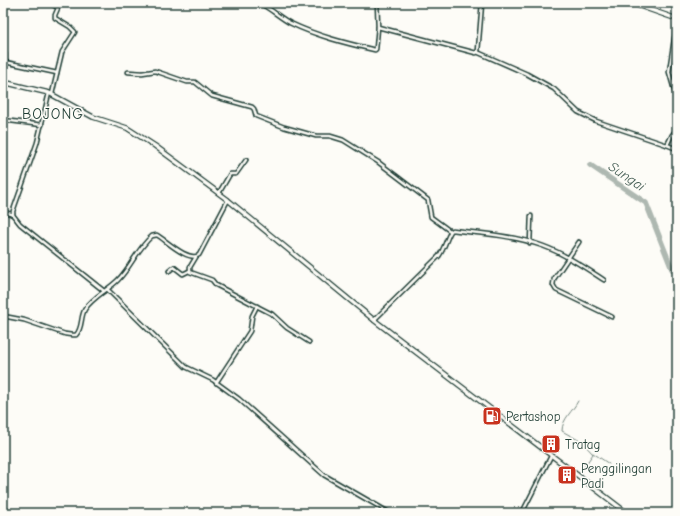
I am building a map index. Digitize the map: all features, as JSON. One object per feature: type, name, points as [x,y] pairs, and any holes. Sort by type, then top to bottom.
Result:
[{"type":"street","points":[[13,215],[17,197],[28,171],[42,125],[62,52],[75,32],[70,27],[55,18],[54,15],[58,8],[50,3]]},
{"type":"street","points":[[259,3],[288,22],[312,32],[343,43],[375,50],[378,27],[377,3]]},
{"type":"street","points":[[477,52],[482,3]]},
{"type":"street","points":[[631,3],[677,20],[669,72],[677,100]]},
{"type":"street","points":[[378,27],[477,52],[527,74],[554,90],[578,112],[596,121],[677,149]]},
{"type":"street","points":[[3,52],[5,54],[3,73]]},
{"type":"street","points":[[5,62],[57,73]]},
{"type":"street","points":[[128,72],[142,73],[154,71],[185,82],[196,82],[212,96],[252,107],[256,116],[260,118],[284,127],[316,136],[330,136],[343,140],[378,162],[428,200],[431,217],[450,231],[452,230],[508,238],[542,246],[568,257],[604,280]]},
{"type":"street","points":[[3,82],[50,94],[92,117],[131,130],[179,162],[228,200],[374,320],[627,513]]},
{"type":"street","points":[[3,120],[42,125]]},
{"type":"street","points":[[667,145],[672,135],[677,130]]},
{"type":"street","points":[[219,193],[230,174],[236,174],[246,160]]},
{"type":"street","points":[[169,271],[174,267],[183,274],[189,271],[196,257],[201,252],[228,200]]},
{"type":"street","points":[[3,211],[13,215],[20,224],[104,291]]},
{"type":"street","points":[[530,243],[531,216]]},
{"type":"street","points":[[374,320],[439,256],[444,249],[450,231]]},
{"type":"street","points":[[3,316],[20,318],[59,332],[75,335],[80,330],[85,309],[119,279],[139,249],[153,235],[157,235],[185,254],[196,257]]},
{"type":"street","points":[[579,242],[554,278],[553,285],[556,290],[612,317]]},
{"type":"street","points":[[189,271],[212,280],[216,285],[272,314],[287,328],[309,342]]},
{"type":"street","points":[[107,289],[186,367],[216,383],[239,399],[324,475],[390,513]]},
{"type":"street","points":[[216,383],[250,331],[252,316],[257,306]]},
{"type":"street","points":[[522,513],[551,456]]},
{"type":"waterway","name":"Sungai","points":[[590,165],[646,203],[672,269],[677,274]]},
{"type":"waterway","points":[[578,401],[566,419],[562,427],[562,431],[582,442],[593,454],[579,474]]},
{"type":"waterway","points":[[593,453],[609,464]]},
{"type":"place","name":"Pertashop","points":[[492,416]]},
{"type":"place","name":"Tratag","points":[[551,444]]},
{"type":"place","name":"Penggilingan Padi","points":[[567,475]]},
{"type":"district","name":"BOJONG","points":[[53,114]]}]
